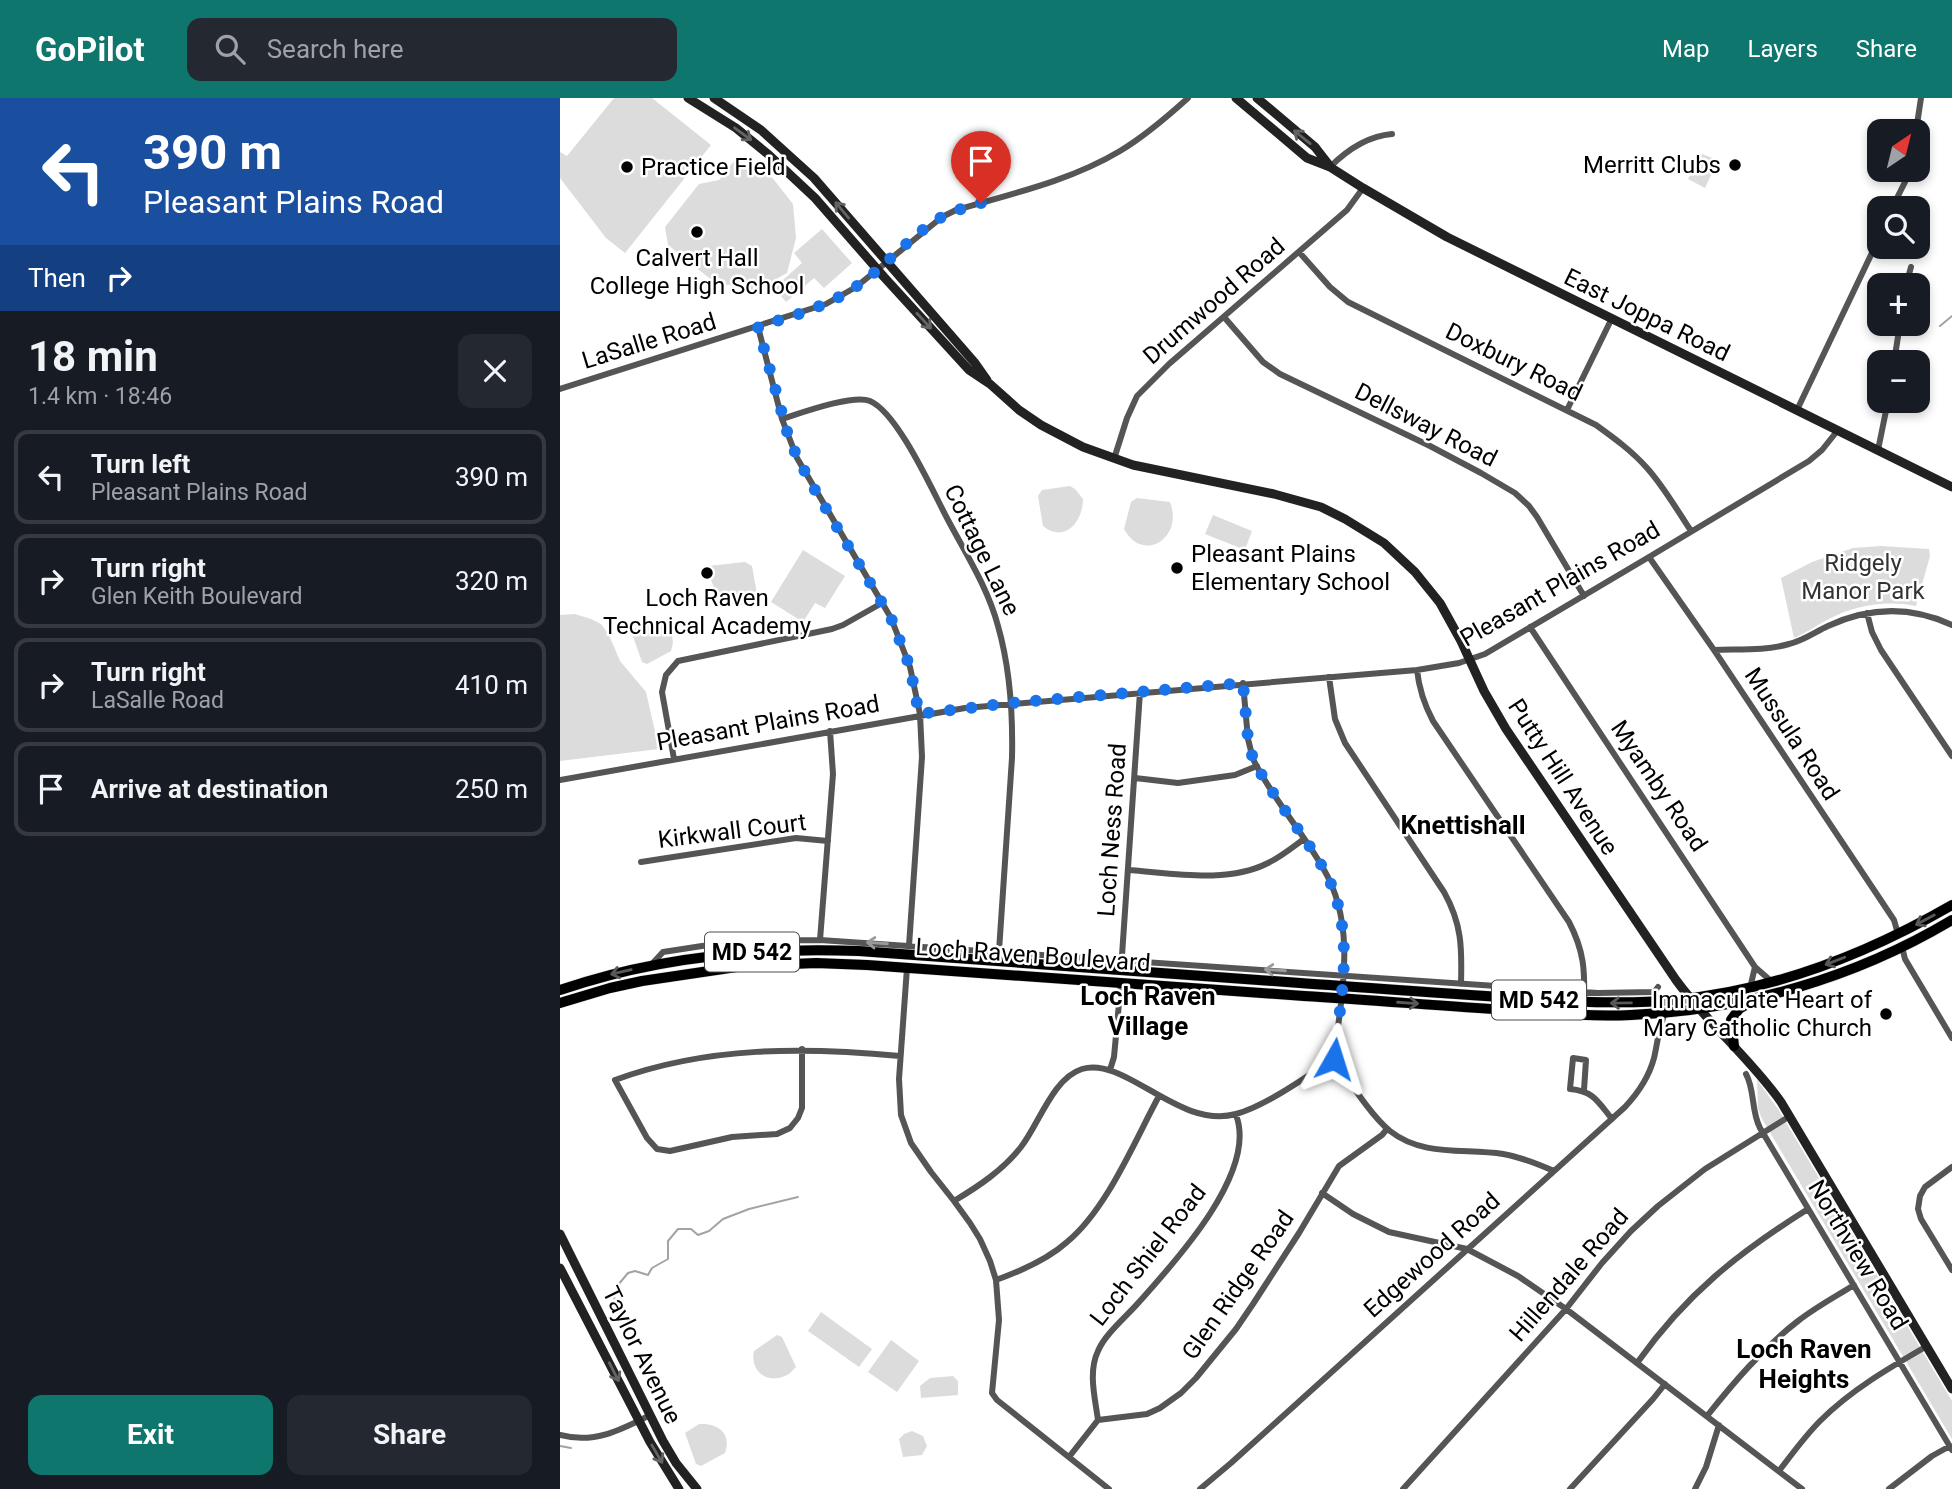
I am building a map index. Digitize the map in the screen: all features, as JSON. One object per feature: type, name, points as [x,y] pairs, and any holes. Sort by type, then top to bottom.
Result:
[{"type":"main road","name":"Loch Raven Boulevard","points":[[560,990],[598,978],[707,956],[767,951],[908,950],[1634,1002],[1689,998],[1771,982],[1839,960],[1898,934],[1952,905]]},
{"type":"main road","name":"Loch Raven Boulevard","points":[[560,1003],[642,981],[743,966],[816,963],[1589,1015],[1652,1014],[1698,1010],[1756,999],[1822,980],[1902,947],[1952,920]]},
{"type":"main road","points":[[1898,934],[1902,947]]},
{"type":"main road","points":[[907,968],[908,950]]},
{"type":"main road","points":[[1121,982],[1122,965]]},
{"type":"main road","points":[[1734,1046],[1731,1024],[1733,1016],[1756,999]]},
{"type":"street","name":"Putty Hill Avenue","points":[[688,98],[736,128],[769,155],[815,198],[969,370],[1041,425],[1076,444],[1114,459],[1288,497],[1321,507],[1355,524],[1384,543],[1415,572],[1443,608],[1506,729],[1689,998],[1765,1079],[1790,1116],[1952,1389]]},
{"type":"street","name":"Putty Hill Avenue","points":[[714,98],[761,130],[832,198],[975,363],[990,384]]},
{"type":"street","name":"LaSalle Road","points":[[560,388],[827,304],[856,287],[942,217],[956,210],[1072,174],[1120,151],[1143,136],[1188,98]]},
{"type":"street","name":"East Joppa Road","points":[[1236,98],[1307,158],[1330,167],[1447,237],[1952,487]]},
{"type":"street","name":"East Joppa Road","points":[[1257,98],[1315,147],[1330,167]]},
{"type":"street","points":[[1919,119],[1921,98]]},
{"type":"street","points":[[1330,167],[1340,157],[1375,136],[1392,134]]},
{"type":"street","name":"Drumwood Road","points":[[1114,459],[1137,396],[1169,364],[1347,210],[1363,188]]},
{"type":"street","name":"Doxbury Road","points":[[1299,253],[1330,287],[1348,302],[1567,410],[1613,437],[1646,467],[1691,531]]},
{"type":"street","points":[[1797,410],[1869,259]]},
{"type":"street","points":[[1909,273],[1911,267]]},
{"type":"street","name":"Dellsway Road","points":[[1224,317],[1263,362],[1280,374],[1481,473],[1521,498],[1537,517],[1584,596]]},
{"type":"street","points":[[1567,410],[1612,318]]},
{"type":"street","points":[[758,327],[790,442],[809,480],[883,603],[907,658],[919,714],[922,757],[908,950]]},
{"type":"street","name":"Cottage Lane","points":[[782,419],[840,402],[861,399],[878,406],[916,458],[991,603],[1006,655],[1012,758],[999,951]]},
{"type":"street","points":[[1878,450],[1886,413]]},
{"type":"street","name":"Pleasant Plains Road","points":[[560,780],[919,714],[1010,703],[1417,670],[1470,660],[1485,654],[1584,596],[1817,455],[1838,430]]},
{"type":"street","name":"Mussula Road","points":[[1649,557],[1894,920],[1898,934]]},
{"type":"street","points":[[674,760],[662,692],[666,675],[678,661],[832,629],[883,603]]},
{"type":"street","points":[[1714,650],[1792,644],[1842,620],[1885,611],[1909,611],[1952,625]]},
{"type":"street","points":[[1867,613],[1881,650],[1952,756]]},
{"type":"street","name":"Myamby Road","points":[[1530,627],[1755,967],[1771,982]]},
{"type":"street","points":[[1417,670],[1419,690],[1433,721],[1569,922],[1583,956],[1584,997]]},
{"type":"street","points":[[1329,677],[1335,719],[1345,743],[1444,892],[1456,915],[1461,940],[1461,984]]},
{"type":"street","points":[[1243,683],[1248,739],[1257,766],[1330,880],[1339,905],[1344,930],[1343,981],[1334,1059],[1387,1129],[1412,1143],[1435,1150],[1502,1154],[1526,1159],[1554,1171]]},
{"type":"street","name":"Loch Ness Road","points":[[1122,965],[1140,692]]},
{"type":"street","points":[[820,940],[832,774],[830,731]]},
{"type":"street","points":[[1135,778],[1178,783],[1235,775],[1257,766]]},
{"type":"street","name":"Kirkwall Court","points":[[641,862],[796,838],[828,841]]},
{"type":"street","points":[[1128,870],[1233,874],[1267,864],[1304,839]]},
{"type":"street","name":"Loch Raven Boulevard","points":[[651,966],[663,952],[689,948],[748,941],[820,940],[908,950],[999,951],[1122,965]]},
{"type":"street","points":[[1902,947],[1905,959],[1952,1038]]},
{"type":"street","points":[[1750,988],[1755,967]]},
{"type":"street","points":[[907,968],[898,1096],[904,1129],[920,1157],[980,1239],[996,1280],[999,1320],[992,1393],[997,1400],[1109,1489]]},
{"type":"street","name":"Loch Raven Boulevard","points":[[1343,981],[1461,984],[1584,997],[1654,992],[1658,987]]},
{"type":"street","points":[[1110,1070],[1114,1057],[1121,982]]},
{"type":"street","name":"Edgewood Road","points":[[1200,1489],[1636,1096],[1654,1059],[1658,1029],[1665,1013]]},
{"type":"street","points":[[1652,1014],[1658,1029]]},
{"type":"street","points":[[802,1049],[802,1108],[794,1124],[776,1134],[732,1137],[661,1151],[647,1138],[615,1080],[665,1065],[711,1056],[771,1050],[802,1049],[900,1056]]},
{"type":"street","points":[[1584,1090],[1586,1060],[1573,1058],[1570,1089],[1584,1090],[1592,1095],[1612,1119]]},
{"type":"street","points":[[954,1200],[999,1170],[1020,1148],[1058,1087],[1069,1076],[1083,1068],[1110,1070],[1198,1113],[1220,1116],[1236,1115],[1262,1104],[1334,1059]]},
{"type":"street","name":"Northview Road","points":[[1746,1074],[1751,1086],[1755,1116],[1763,1133],[1951,1448]]},
{"type":"street","points":[[996,1280],[1020,1271],[1055,1252],[1091,1218],[1159,1096]]},
{"type":"street","name":"Loch Shiel Road","points":[[1098,1420],[1093,1375],[1097,1351],[1196,1233],[1216,1204],[1229,1180],[1239,1152],[1241,1133],[1236,1115]]},
{"type":"street","name":"Hillendale Road","points":[[1403,1489],[1566,1308],[1618,1245],[1652,1211],[1705,1169],[1790,1116]]},
{"type":"street","name":"Glen Ridge Road","points":[[1098,1420],[1147,1414],[1181,1393],[1196,1378],[1236,1329],[1339,1167],[1387,1129]]},
{"type":"street","points":[[1952,1167],[1925,1187],[1918,1203],[1921,1219],[1952,1270]]},
{"type":"street","points":[[1322,1193],[1353,1214],[1389,1232],[1468,1250],[1518,1276],[1566,1308],[1802,1489]]},
{"type":"street","points":[[1637,1363],[1676,1313],[1711,1278],[1751,1246],[1808,1209]]},
{"type":"street","name":"Taylor Avenue","points":[[560,1234],[650,1415],[677,1463],[697,1489]]},
{"type":"street","name":"Taylor Avenue","points":[[560,1268],[661,1462],[679,1489]]},
{"type":"street","points":[[1707,1416],[1744,1371],[1782,1334],[1816,1308],[1854,1286]]},
{"type":"street","points":[[578,1303],[591,1308],[602,1331],[614,1341]]},
{"type":"street","points":[[1779,1471],[1806,1436],[1835,1407],[1867,1382],[1927,1346]]},
{"type":"street","points":[[1570,1489],[1665,1384]]},
{"type":"street","points":[[560,1435],[579,1439],[597,1437],[650,1415]]},
{"type":"street","points":[[1069,1457],[1098,1420]]},
{"type":"street","points":[[1695,1489],[1706,1468],[1718,1425]]},
{"type":"street","points":[[1889,1489],[1932,1457],[1951,1448]]},
{"type":"green space","name":"Practice Field","points":[[614,98],[652,98],[711,145],[625,253],[606,238],[560,178],[560,152],[567,156]]},
{"type":"green space","points":[[1702,154],[1718,160],[1705,188],[1688,179]]},
{"type":"green space","points":[[734,161],[767,171],[793,204],[796,238],[787,273],[748,295],[735,284],[719,286],[668,245],[665,227],[699,184],[719,180]]},
{"type":"green space","points":[[822,229],[852,263],[824,288],[814,278],[786,302],[774,288],[802,263],[794,253]]},
{"type":"green space","points":[[1070,486],[1083,499],[1080,515],[1071,528],[1059,532],[1051,531],[1043,526],[1038,496],[1042,490]]},
{"type":"green space","points":[[1137,498],[1170,502],[1173,515],[1171,526],[1167,536],[1159,542],[1141,545],[1124,529],[1131,502]]},
{"type":"green space","points":[[1213,515],[1252,531],[1245,550],[1205,534]]},
{"type":"green space","name":"Ridgely Manor Park","points":[[1881,546],[1929,549],[1930,556],[1916,606],[1883,604],[1860,607],[1839,614],[1794,638],[1781,578],[1812,562],[1853,548]]},
{"type":"green space","points":[[803,550],[845,576],[825,608],[815,603],[803,622],[771,602]]},
{"type":"green space","points":[[745,562],[752,566],[758,599],[748,604],[730,603],[717,593],[708,566]]},
{"type":"green space","points":[[575,614],[601,624],[620,661],[646,692],[659,749],[560,761],[560,615]]},
{"type":"green space","points":[[645,622],[663,626],[673,638],[671,651],[647,664],[642,662],[631,631]]},
{"type":"green space","points":[[1757,1080],[1778,1109],[1952,1401],[1952,1439],[1762,1119],[1758,1109]]},
{"type":"green space","points":[[821,1312],[872,1349],[859,1367],[808,1331]]},
{"type":"green space","points":[[777,1335],[782,1337],[796,1367],[784,1376],[769,1378],[756,1369],[754,1351]]},
{"type":"green space","points":[[891,1340],[919,1361],[897,1392],[868,1372]]},
{"type":"green space","points":[[953,1376],[958,1381],[958,1395],[921,1398],[920,1386],[930,1378]]},
{"type":"green space","points":[[699,1424],[717,1427],[727,1440],[725,1453],[701,1466],[696,1464],[685,1433]]},
{"type":"green space","points":[[912,1431],[923,1436],[927,1446],[922,1455],[903,1457],[899,1439]]},
{"type":"waterway","points":[[1940,326],[1952,316]]},
{"type":"waterway","points":[[611,1311],[616,1308],[614,1295],[618,1285],[628,1273],[635,1271],[648,1275],[652,1268],[668,1259],[668,1241],[678,1229],[691,1229],[698,1235],[709,1231],[723,1219],[749,1209],[798,1197]]},
{"type":"waterway","points":[[560,1446],[571,1448]]},
{"type":"place","name":"Merritt Clubs","points":[[1735,165]]},
{"type":"place","name":"Practice Field","points":[[627,167]]},
{"type":"place","name":"Calvert Hall College High School","points":[[697,232]]},
{"type":"place","name":"Pleasant Plains Elementary School","points":[[1177,568]]},
{"type":"place","name":"Loch Raven Technical Academy","points":[[707,573]]},
{"type":"place","name":"Immaculate Heart of Mary Catholic Church","points":[[1886,1014]]},
{"type":"district","name":"Knettishall","points":[[1463,825]]},
{"type":"district","name":"Loch Raven Village","points":[[1148,1011]]},
{"type":"district","name":"Loch Raven Heights","points":[[1804,1364]]},
{"type":"route","points":[[981,203],[956,210],[935,221],[856,287],[827,304],[758,327],[790,442],[809,480],[891,618],[910,667],[919,714],[1010,703],[1243,683],[1248,739],[1253,759],[1323,867],[1339,905],[1345,953],[1334,1059]]}]
